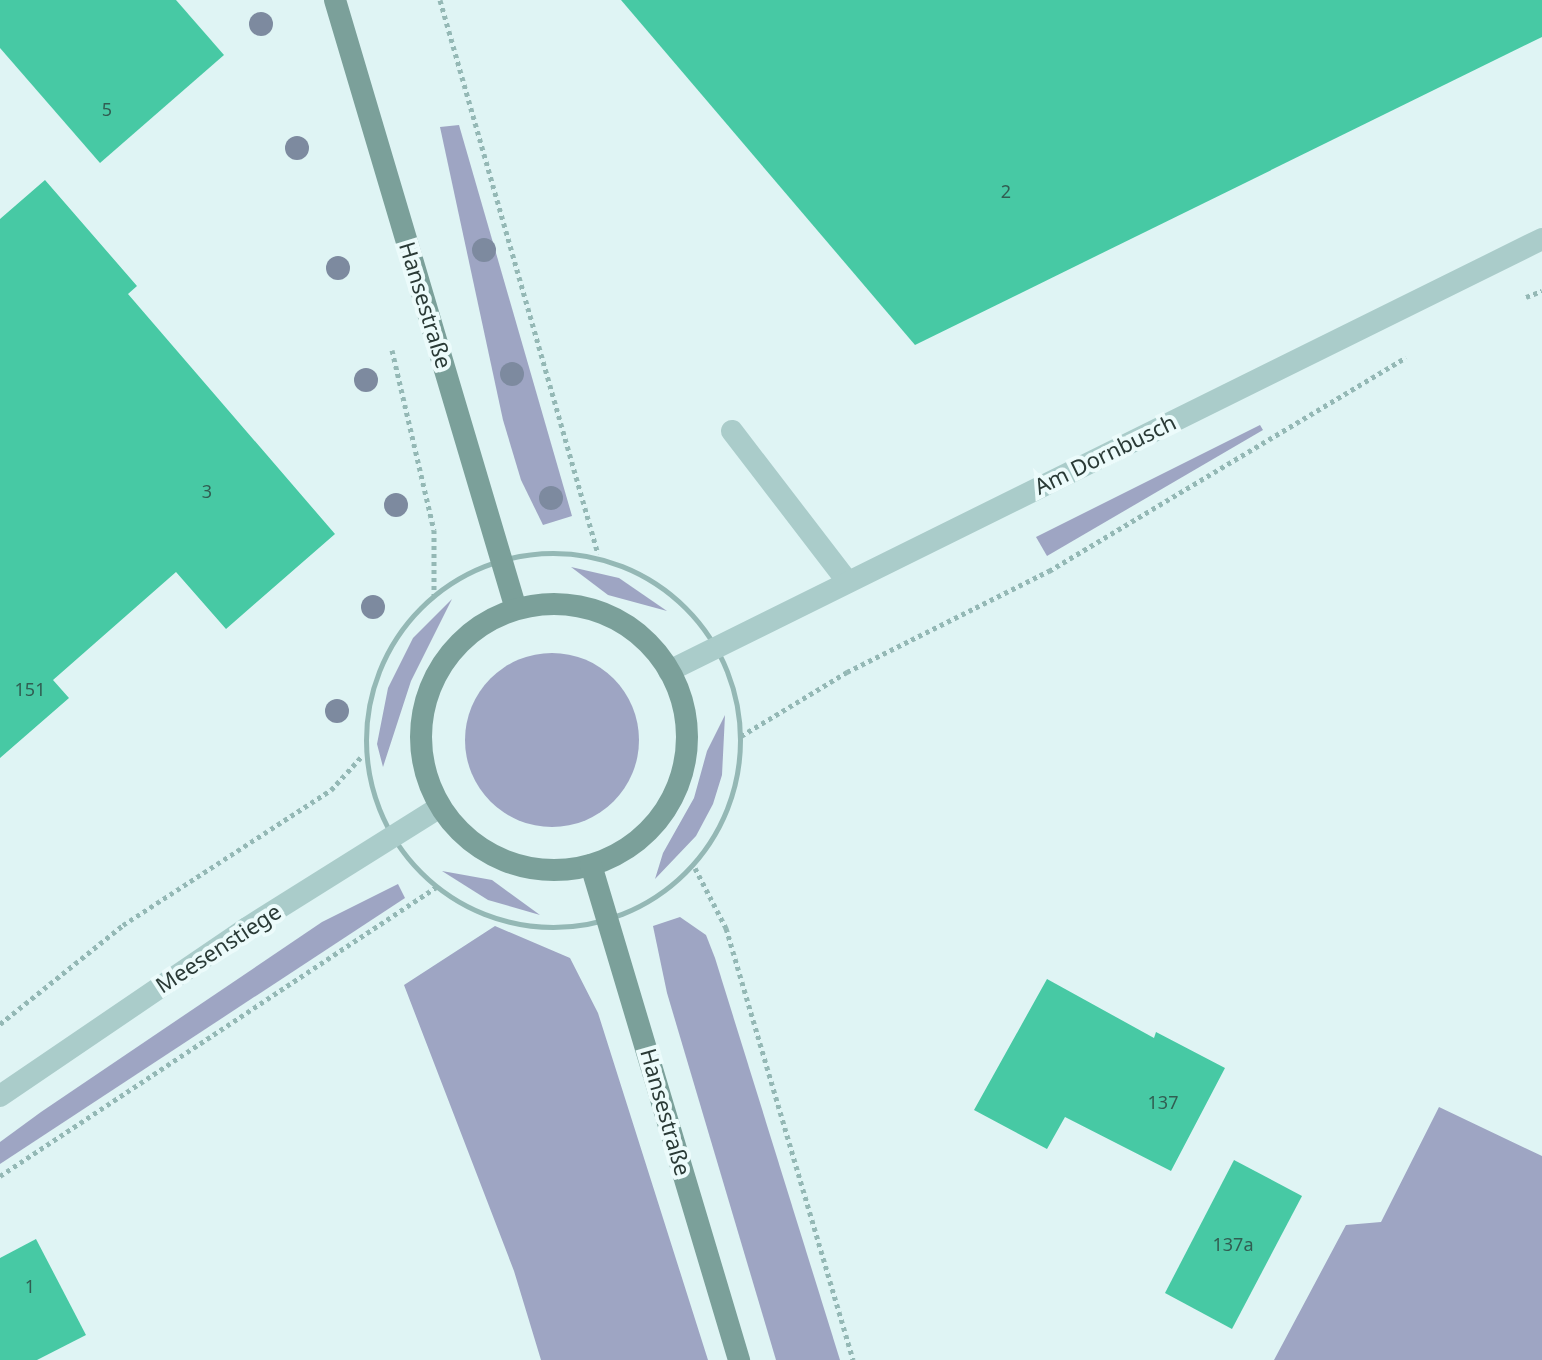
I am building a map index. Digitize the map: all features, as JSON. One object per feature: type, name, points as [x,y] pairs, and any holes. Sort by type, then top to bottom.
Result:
[{"type":"main road","name":"Hansestraße","points":[[335,0],[516,609]]},
{"type":"main road","points":[[549,604],[584,608],[617,620],[645,640],[669,671],[682,699],[687,734],[683,770],[670,803],[640,838],[591,865],[552,871],[516,865],[482,850],[440,807],[423,765],[421,724],[431,684],[452,651],[481,625],[516,609],[549,604]]},
{"type":"main road","name":"Hansestraße","points":[[591,865],[739,1360]]},
{"type":"street","name":"Am Dornbusch","points":[[669,671],[1542,239]]},
{"type":"street","points":[[732,431],[847,581]]},
{"type":"street","name":"Meesenstiege","points":[[0,1096],[235,936],[440,807]]},
{"type":"path","points":[[440,0],[598,554]]},
{"type":"path","points":[[390,344],[434,530],[434,595]]},
{"type":"path","points":[[853,1360],[726,928],[695,868],[726,801],[740,737],[847,672],[1049,571],[1345,395]]},
{"type":"path","points":[[0,1024],[123,925],[331,790],[364,754]]},
{"type":"path","points":[[0,1176],[438,886]]},
{"type":"shaded area","points":[[459,125],[572,516],[543,525],[521,480],[503,420],[440,127]]},
{"type":"shaded area","points":[[1260,425],[1263,430],[1047,556],[1036,537]]},
{"type":"shaded area","points":[[571,567],[619,578],[667,611],[608,595]]},
{"type":"shaded area","points":[[452,599],[411,681],[383,767],[377,744],[388,688],[413,638]]},
{"type":"shaded area","points":[[552,653],[585,660],[613,679],[632,707],[639,740],[632,773],[613,801],[585,820],[552,827],[519,820],[491,801],[472,773],[465,740],[472,707],[491,679],[519,660]]},
{"type":"shaded area","points":[[725,715],[722,775],[713,804],[696,836],[655,879],[663,853],[694,798],[707,751]]},
{"type":"shaded area","points":[[442,871],[492,880],[540,915],[488,900]]},
{"type":"shaded area","points":[[398,884],[405,898],[0,1164],[0,1142],[41,1112],[322,922]]},
{"type":"shaded area","points":[[680,917],[706,935],[715,958],[840,1360],[776,1360],[667,993],[653,926]]},
{"type":"shaded area","points":[[495,926],[570,958],[598,1013],[708,1360],[541,1360],[514,1271],[404,985]]},
{"type":"shaded area","points":[[1439,1107],[1542,1156],[1542,1360],[1274,1360],[1346,1225],[1381,1222]]},
{"type":"building","points":[[0,0],[176,0],[224,55],[100,163],[0,48]]},
{"type":"building","points":[[621,0],[1542,0],[1542,37],[915,345]]},
{"type":"building","points":[[45,180],[137,286],[128,294],[335,534],[226,629],[176,572],[53,680],[69,698],[0,758],[0,219]]},
{"type":"building","points":[[1047,979],[1154,1038],[1156,1032],[1225,1068],[1171,1171],[1065,1117],[1047,1149],[974,1110]]},
{"type":"building","points":[[1234,1160],[1302,1196],[1232,1329],[1165,1293]]},
{"type":"building","points":[[36,1239],[86,1335],[37,1360],[0,1360],[0,1258]]}]
